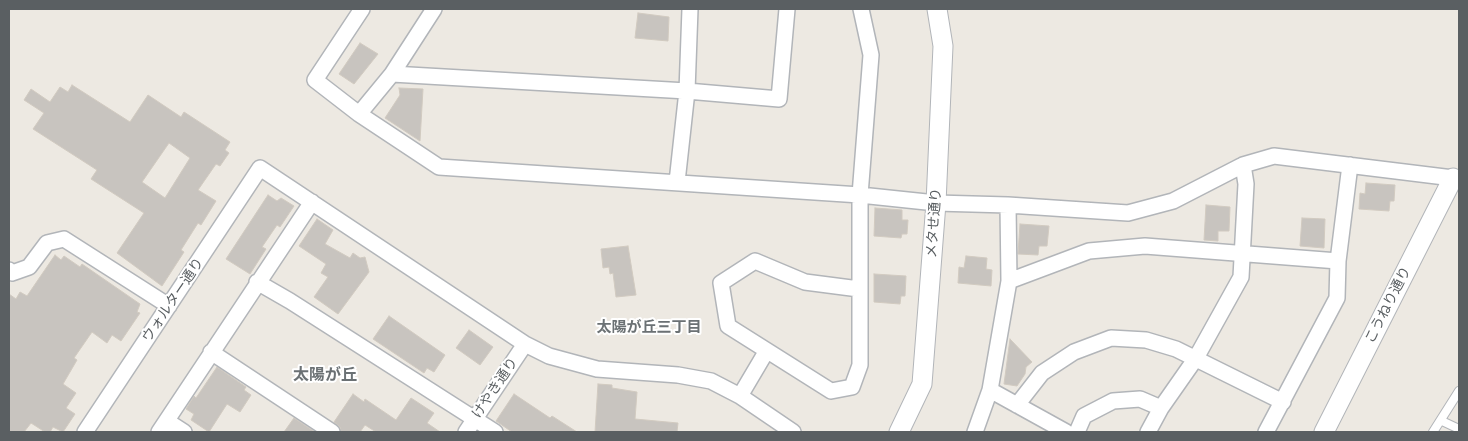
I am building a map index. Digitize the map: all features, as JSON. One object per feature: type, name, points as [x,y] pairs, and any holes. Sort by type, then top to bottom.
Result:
[{"type":"street","points":[[362,9],[315,80],[359,114],[439,166],[860,195],[936,203],[1128,212],[1173,201],[1243,165],[1274,156],[1453,178]]},
{"type":"street","points":[[359,114],[392,74],[434,9]]},
{"type":"street","points":[[678,182],[687,92],[690,9]]},
{"type":"street","points":[[392,74],[779,99],[787,9]]},
{"type":"street","points":[[860,289],[805,282],[755,261],[721,283],[728,326],[766,352],[831,391],[852,387],[860,365],[860,289],[860,195],[871,55],[861,9]]},
{"type":"street","name":"メタせ通り","points":[[899,432],[922,384],[936,203],[943,46],[937,9]]},
{"type":"street","points":[[1148,432],[1161,408],[1196,358],[1240,277],[1246,184],[1243,165]]},
{"type":"street","points":[[1266,432],[1337,298],[1338,261],[1350,165]]},
{"type":"street","name":"ウォルター通り","points":[[85,432],[260,168],[312,202]]},
{"type":"street","name":"こうねり通り","points":[[1324,432],[1453,178]]},
{"type":"street","points":[[184,432],[163,426],[312,202],[524,344],[549,356],[597,369],[678,375],[711,381],[740,396],[793,432]]},
{"type":"street","points":[[975,432],[990,390],[1009,281],[1008,205]]},
{"type":"street","points":[[9,270],[12,273],[29,267],[47,243],[64,239],[169,306]]},
{"type":"street","points":[[1009,281],[1089,251],[1145,246],[1240,255],[1338,261]]},
{"type":"street","points":[[257,282],[290,301],[495,432]]},
{"type":"street","points":[[1017,405],[1042,373],[1074,352],[1111,338],[1146,340],[1176,349],[1283,402]]},
{"type":"street","name":"けやき通り","points":[[466,432],[524,344]]},
{"type":"street","points":[[212,352],[332,432]]},
{"type":"street","points":[[740,396],[766,352]]},
{"type":"street","points":[[990,390],[1066,432]]},
{"type":"street","points":[[1077,432],[1084,416],[1113,401],[1140,399],[1161,408]]},
{"type":"lane","points":[[1433,432],[1442,421],[1459,391]]},
{"type":"lane","points":[[1442,421],[1459,429]]},
{"type":"building","points":[[638,13],[669,17],[668,41],[635,38]]},
{"type":"building","points":[[360,43],[378,54],[354,84],[339,74]]},
{"type":"building","points":[[72,85],[130,122],[148,95],[181,117],[184,112],[230,142],[225,150],[229,153],[220,166],[216,164],[198,190],[216,201],[201,225],[198,223],[181,250],[184,252],[162,286],[117,253],[144,213],[91,179],[97,170],[33,129],[44,113],[24,100],[31,89],[50,102],[60,87],[68,92]],"holes":[[[169,143],[190,158],[165,198],[142,182]]]},
{"type":"building","points":[[399,88],[423,89],[420,141],[385,118],[400,95]]},
{"type":"building","points":[[1366,183],[1395,185],[1394,201],[1390,201],[1389,211],[1359,209],[1360,193],[1365,194]]},
{"type":"building","points":[[268,195],[277,201],[281,198],[294,206],[280,227],[277,225],[262,247],[266,249],[250,274],[226,259]]},
{"type":"building","points":[[1206,205],[1230,207],[1229,231],[1218,231],[1218,241],[1204,240]]},
{"type":"building","points":[[875,208],[902,210],[902,220],[908,220],[907,234],[902,234],[901,238],[874,236]]},
{"type":"building","points":[[1302,218],[1325,219],[1324,248],[1300,246]]},
{"type":"building","points":[[317,219],[333,230],[325,244],[350,258],[353,253],[360,258],[365,257],[369,272],[338,314],[314,297],[328,277],[321,273],[326,264],[299,246]]},
{"type":"building","points":[[1020,224],[1049,226],[1047,246],[1039,246],[1038,255],[1018,254]]},
{"type":"building","points":[[628,246],[636,295],[616,297],[613,273],[610,274],[609,267],[603,268],[601,249]]},
{"type":"building","points":[[55,255],[61,260],[64,256],[80,267],[82,264],[140,304],[137,312],[140,313],[121,341],[112,335],[107,343],[92,332],[74,358],[77,360],[63,384],[76,393],[66,408],[75,414],[63,432],[53,427],[50,432],[45,432],[31,423],[24,432],[9,432],[9,294],[16,299],[20,292],[27,296]]},
{"type":"building","points":[[966,256],[987,258],[986,269],[992,270],[991,286],[958,283],[959,267],[964,268]]},
{"type":"building","points":[[874,274],[906,276],[905,296],[901,296],[900,304],[874,302]]},
{"type":"building","points":[[389,316],[445,355],[434,372],[427,368],[424,373],[373,339]]},
{"type":"building","points":[[469,330],[493,347],[480,365],[456,348]]},
{"type":"building","points":[[1010,339],[1032,362],[1026,367],[1025,374],[1017,386],[1004,384]]},
{"type":"building","points":[[217,367],[246,387],[244,390],[251,395],[240,412],[227,404],[209,432],[191,420],[194,414],[186,409],[194,396],[196,398]]},
{"type":"building","points":[[598,384],[612,385],[612,388],[637,392],[635,419],[678,423],[677,432],[595,432]]},
{"type":"building","points":[[353,394],[364,402],[365,399],[396,420],[411,398],[434,413],[427,423],[440,432],[376,432],[365,425],[360,432],[341,432],[340,427],[334,422]]},
{"type":"building","points":[[514,394],[550,418],[552,416],[577,432],[512,432],[496,421]]},
{"type":"building","points":[[294,418],[315,432],[284,432]]},
{"type":"district","name":"太陽が丘三丁目","points":[[649,327]]},
{"type":"district","name":"太陽が丘","points":[[325,375]]}]
